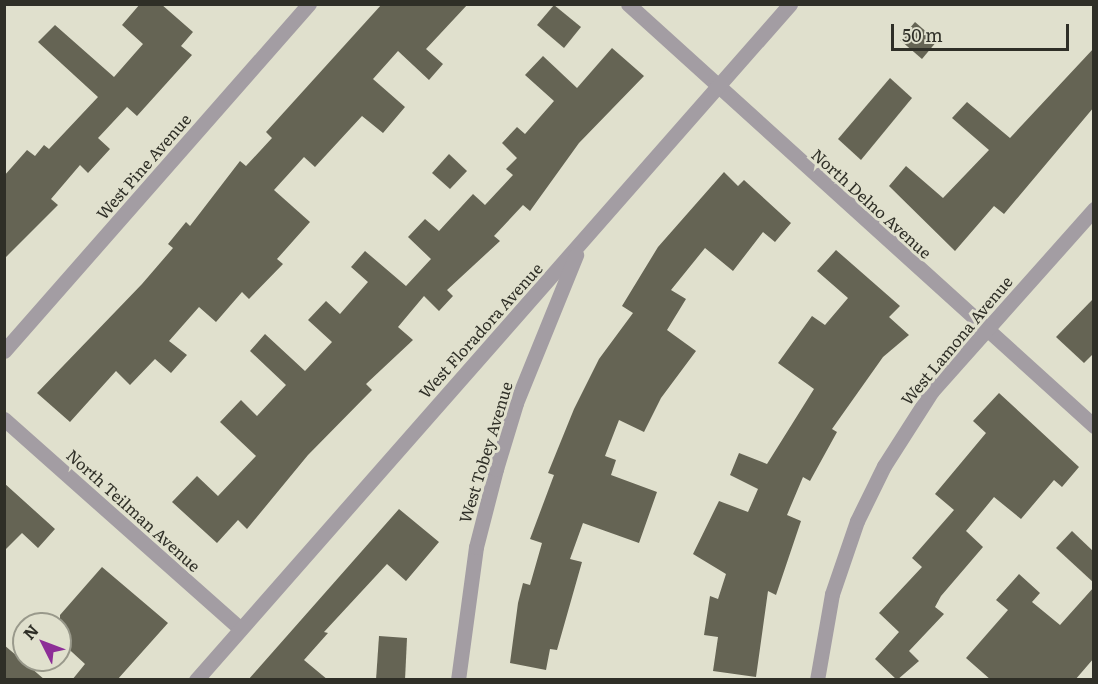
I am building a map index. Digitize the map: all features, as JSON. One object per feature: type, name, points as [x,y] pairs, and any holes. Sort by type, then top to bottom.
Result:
[{"type":"street","name":"West Pine Avenue","points":[[4,351],[309,4]]},
{"type":"street","name":"North Delno Avenue","points":[[628,4],[1094,426]]},
{"type":"street","name":"West Floradora Avenue","points":[[196,680],[239,628],[581,244],[787,6]]},
{"type":"street","name":"West Lamona Avenue","points":[[817,680],[832,594],[857,521],[909,424],[986,330],[1094,209]]},
{"type":"street","name":"West Tobey Avenue","points":[[458,680],[473,558],[496,469],[516,403],[581,244]]},
{"type":"street","name":"North Teilman Avenue","points":[[4,419],[239,628]]},
{"type":"building","points":[[140,4],[161,4],[193,32],[181,46],[192,55],[137,116],[127,107],[98,138],[110,149],[88,173],[80,165],[51,199],[58,205],[4,259],[4,176],[27,150],[35,156],[44,145],[49,149],[98,97],[38,42],[55,25],[114,77],[143,44],[122,25]]},
{"type":"building","points":[[382,4],[468,4],[426,49],[443,64],[429,80],[398,51],[373,79],[405,107],[383,133],[362,116],[315,167],[304,157],[274,190],[310,222],[277,259],[283,264],[249,299],[242,292],[216,322],[199,307],[169,341],[187,355],[171,373],[155,359],[130,385],[116,371],[70,422],[37,393],[142,284],[173,248],[168,244],[186,222],[190,226],[240,161],[246,166],[272,138],[266,132]]},
{"type":"building","points":[[554,5],[581,27],[564,48],[537,25]]},
{"type":"building","points":[[915,22],[937,41],[922,59],[900,40]]},
{"type":"building","points":[[612,48],[644,76],[579,143],[530,211],[523,205],[494,236],[500,241],[447,290],[453,296],[439,311],[424,296],[398,327],[413,340],[366,384],[372,390],[308,455],[247,529],[238,520],[217,543],[172,502],[197,476],[218,496],[256,456],[220,422],[241,400],[257,416],[286,385],[250,351],[265,334],[305,371],[332,342],[308,320],[326,301],[340,314],[368,282],[351,267],[365,251],[406,286],[431,259],[408,237],[425,219],[439,231],[473,194],[485,205],[513,175],[506,169],[517,158],[502,143],[517,127],[525,134],[554,101],[525,75],[543,56],[577,88]]},
{"type":"building","points":[[1094,48],[1094,107],[1004,214],[994,206],[955,251],[889,186],[906,166],[943,198],[989,150],[952,118],[967,102],[1010,138]]},
{"type":"building","points":[[890,78],[912,98],[861,160],[838,139]]},
{"type":"building","points":[[449,154],[467,171],[450,189],[432,173]]},
{"type":"building","points":[[724,172],[738,186],[744,180],[791,223],[775,242],[763,232],[733,271],[705,248],[671,290],[686,299],[667,330],[696,351],[661,398],[644,432],[619,420],[605,456],[616,460],[611,475],[657,492],[639,543],[583,523],[570,559],[582,562],[557,650],[550,649],[546,670],[510,663],[523,583],[530,585],[542,543],[530,539],[554,475],[548,473],[574,409],[599,359],[633,313],[622,306],[658,247]]},
{"type":"building","points":[[836,250],[900,306],[889,317],[909,335],[883,357],[832,429],[837,432],[810,481],[803,477],[787,515],[801,521],[776,595],[768,591],[756,677],[713,671],[718,637],[704,635],[710,596],[718,599],[726,574],[693,554],[719,501],[748,512],[758,489],[730,475],[739,453],[767,464],[814,389],[778,363],[812,316],[825,325],[848,298],[817,271]]},
{"type":"building","points":[[1094,298],[1094,353],[1084,363],[1056,337]]},
{"type":"building","points":[[999,393],[1079,467],[1062,487],[1054,480],[1021,519],[994,497],[966,531],[983,547],[941,596],[935,607],[944,614],[909,651],[919,661],[897,680],[875,659],[899,632],[879,613],[922,567],[912,558],[954,510],[935,494],[986,433],[973,421]]},
{"type":"building","points":[[4,483],[55,529],[38,548],[22,533],[4,551]]},
{"type":"building","points":[[399,509],[439,542],[406,581],[387,564],[324,632],[328,633],[304,660],[328,680],[248,680]]},
{"type":"building","points":[[1072,531],[1094,552],[1094,583],[1056,548]]},
{"type":"building","points":[[102,567],[168,623],[117,680],[72,680],[85,664],[72,652],[72,612],[63,612]]},
{"type":"building","points":[[1019,574],[1040,593],[1032,602],[1060,625],[1094,587],[1094,658],[1075,680],[991,680],[966,658],[1008,610],[996,600]]},
{"type":"building","points":[[379,636],[407,638],[405,680],[376,680]]},
{"type":"building","points":[[4,645],[12,652],[12,672],[36,672],[45,680],[4,680]]}]
